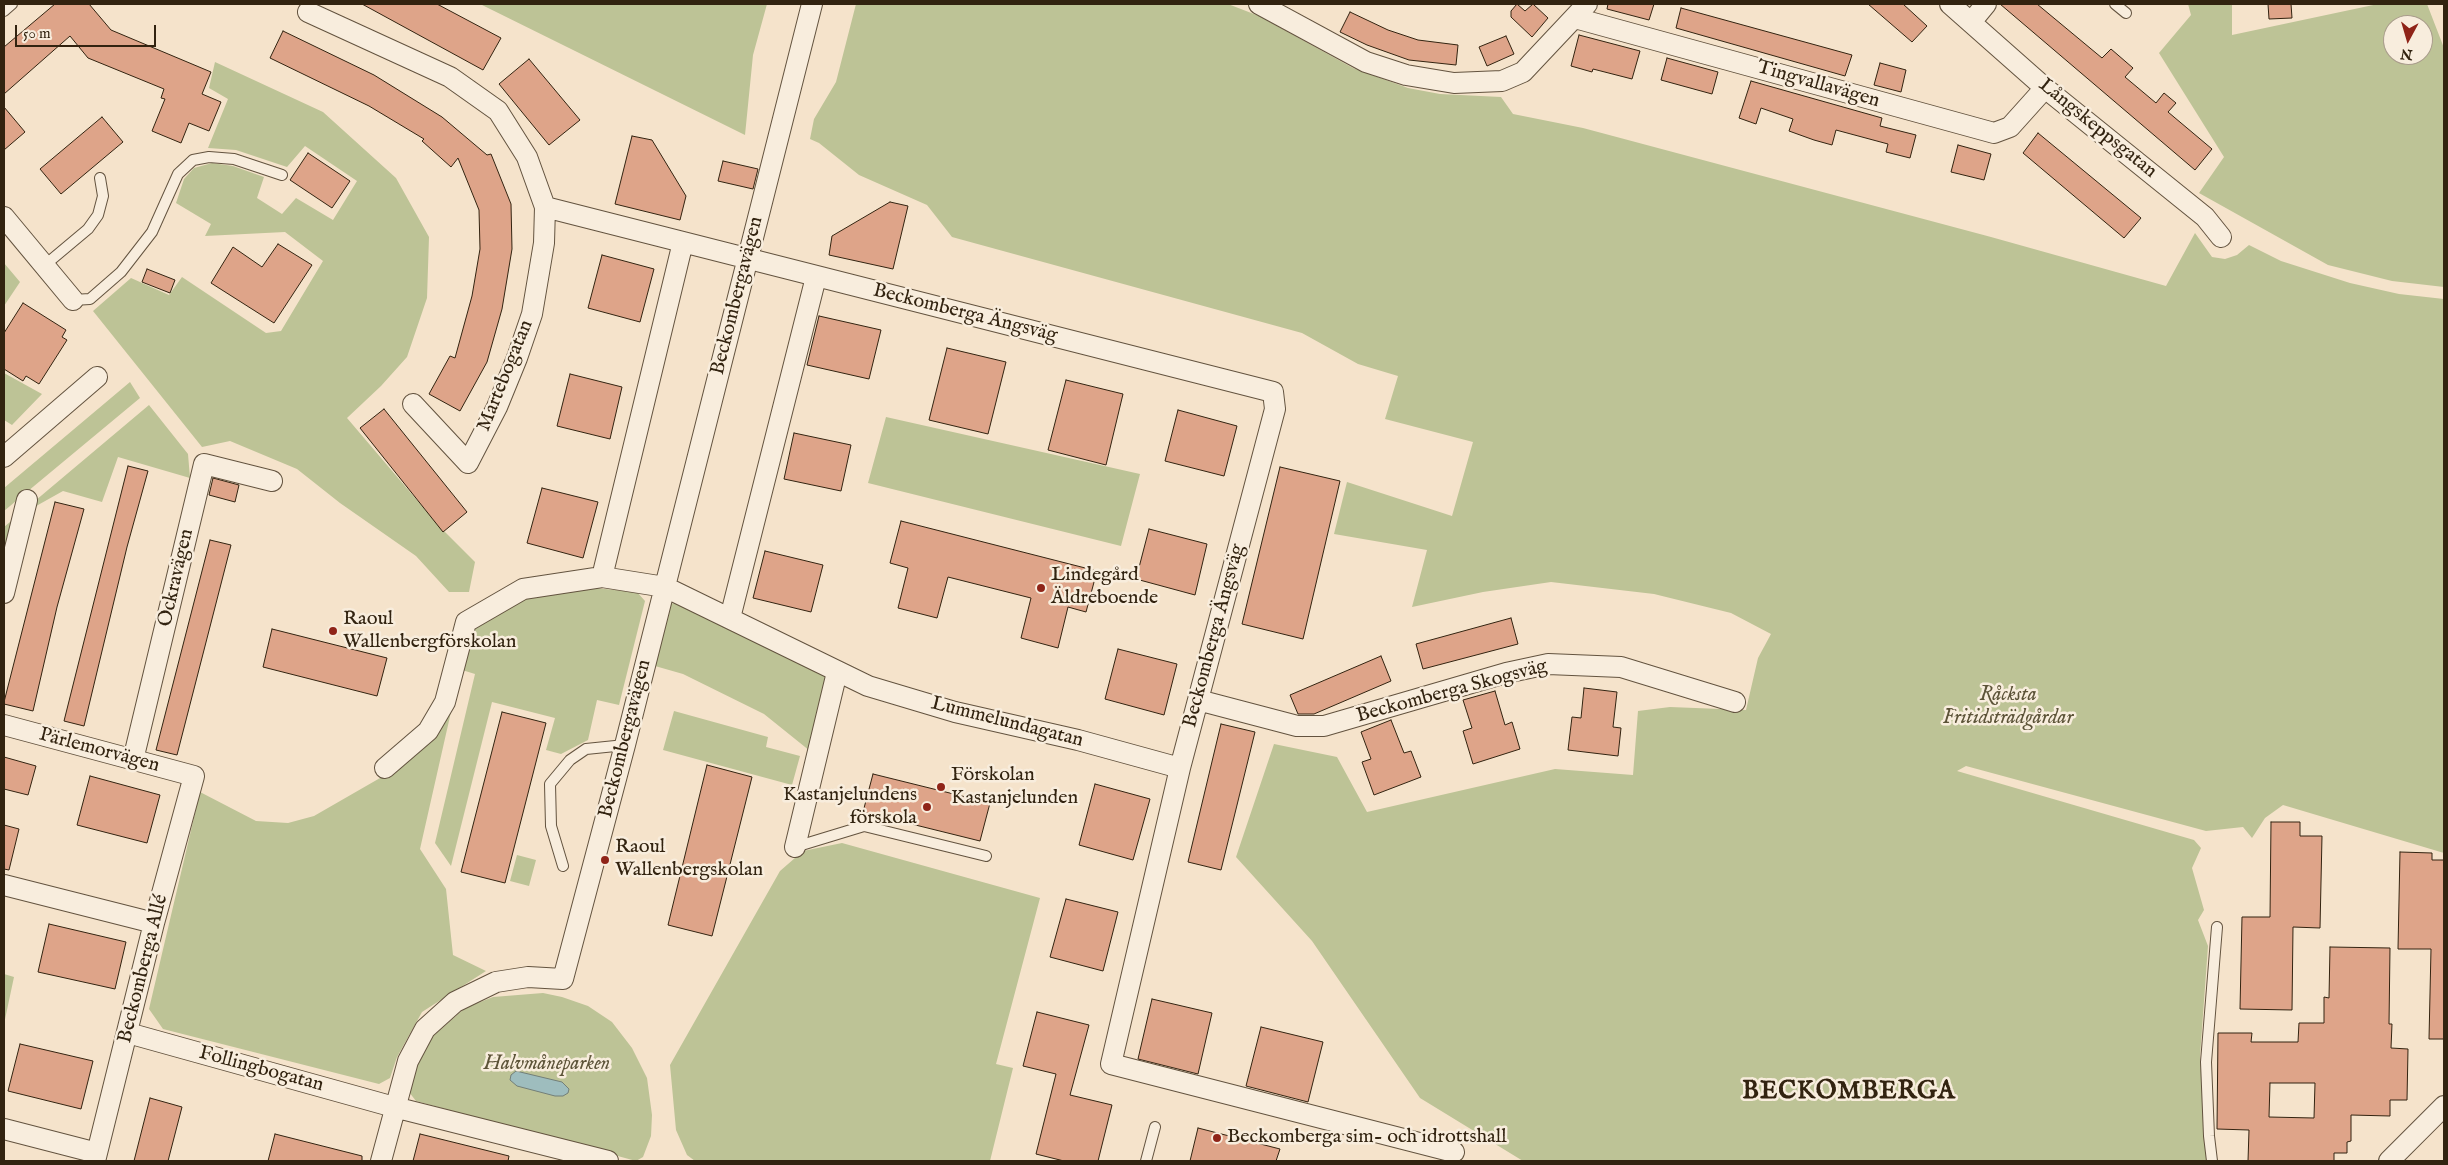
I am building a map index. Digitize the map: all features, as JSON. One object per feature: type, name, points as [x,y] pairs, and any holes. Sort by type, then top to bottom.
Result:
[{"type":"street","name":"Beckombergavägen","points":[[394,1107],[408,1061],[425,1028],[455,1002],[496,982],[528,977],[563,979],[625,745],[812,4]]},
{"type":"street","points":[[1259,4],[1366,62],[1406,75],[1454,83],[1502,81],[1523,72],[1581,11]]},
{"type":"street","name":"Långskeppsgatan","points":[[1950,4],[2045,88],[2205,217],[2221,237]]},
{"type":"street","points":[[1972,22],[1986,4]]},
{"type":"street","name":"Tingvallavägen","points":[[1581,11],[1994,133],[2010,126],[2045,88]]},
{"type":"street","name":"Martebogatan","points":[[308,12],[450,77],[498,111],[528,157],[545,207],[544,243],[532,314],[497,407],[468,463],[413,404]]},
{"type":"street","points":[[545,207],[747,259]]},
{"type":"street","points":[[4,217],[73,300]]},
{"type":"street","points":[[602,577],[683,242]]},
{"type":"street","name":"Beckomberga Ängsväg","points":[[747,259],[1273,392],[1276,409],[1180,768],[1111,1064],[1454,1152]]},
{"type":"street","points":[[730,618],[816,277]]},
{"type":"street","points":[[4,457],[97,377]]},
{"type":"street","name":"Ockravägen","points":[[133,760],[204,464],[272,481]]},
{"type":"street","points":[[4,593],[27,500]]},
{"type":"street","points":[[385,768],[428,731],[445,702],[466,622],[523,589],[602,577],[665,588]]},
{"type":"street","name":"Lummelundagatan","points":[[665,588],[868,686],[955,712],[1078,740],[1180,768]]},
{"type":"street","name":"Beckomberga Skogsväg","points":[[1198,700],[1297,726],[1324,726],[1506,673],[1548,664],[1621,667],[1735,702]]},
{"type":"street","points":[[795,847],[837,672]]},
{"type":"street","name":"Pärlemorvägen","points":[[4,725],[194,776]]},
{"type":"street","name":"Beckomberga Allé","points":[[96,1157],[154,923],[194,776]]},
{"type":"street","points":[[4,885],[154,923]]},
{"type":"street","name":"Follingbogatan","points":[[128,1033],[394,1107],[608,1161]]},
{"type":"street","points":[[2389,1161],[2444,1106]]},
{"type":"street","points":[[381,1161],[394,1107]]},
{"type":"street","points":[[4,1129],[96,1157]]},
{"type":"lane","points":[[4,11],[12,4]]},
{"type":"lane","points":[[2115,4],[2126,13]]},
{"type":"lane","points":[[73,300],[90,299],[121,272],[152,232],[178,174],[193,160],[209,157],[234,158],[282,175]]},
{"type":"lane","points":[[44,265],[88,229],[98,215],[103,196],[100,178]]},
{"type":"lane","points":[[563,866],[551,826],[550,784],[570,760],[586,748],[625,745]]},
{"type":"lane","points":[[795,847],[864,826],[986,856]]},
{"type":"lane","points":[[2212,1161],[2208,1136],[2206,1062],[2217,927]]},
{"type":"lane","points":[[1146,1161],[1155,1127]]},
{"type":"green space","points":[[480,4],[767,4],[753,55],[745,135]]},
{"type":"green space","name":"Råcksta Fritidsträdgårdar","points":[[856,4],[1228,4],[1259,16],[1353,68],[1408,88],[1440,94],[1501,97],[1513,114],[1583,128],[1991,237],[2166,286],[2195,233],[2212,257],[2225,259],[2237,255],[2249,245],[2281,261],[2350,283],[2399,294],[2444,299],[2444,853],[2283,805],[2265,818],[2252,838],[2243,827],[2206,831],[1966,766],[1957,771],[2194,840],[2201,848],[2192,868],[2204,910],[2198,920],[2208,946],[2200,1056],[2207,1161],[1523,1161],[1420,1098],[1312,941],[1236,857],[1274,744],[1337,757],[1367,812],[1555,769],[1633,775],[1638,711],[1670,707],[1746,710],[1758,658],[1771,634],[1731,613],[1654,594],[1551,582],[1483,592],[1412,607],[1427,550],[1334,534],[1347,482],[1452,516],[1473,442],[1385,419],[1398,376],[1358,364],[1302,333],[952,237],[927,205],[859,175],[819,143],[810,139],[814,119],[836,82]]},
{"type":"green space","points":[[2188,4],[2232,4],[2232,35],[2378,4],[2427,4],[2431,15],[2383,15],[2383,65],[2433,65],[2433,20],[2444,48],[2444,287],[2392,281],[2328,265],[2199,193],[2224,157],[2159,53],[2191,15]]},
{"type":"green space","points":[[215,62],[323,112],[396,178],[429,237],[427,298],[407,357],[381,386],[347,418],[439,526],[475,562],[469,592],[449,592],[416,556],[340,503],[297,469],[230,441],[202,447],[93,311],[131,278],[169,295],[182,277],[266,333],[281,331],[323,261],[285,232],[205,236],[211,224],[176,203],[184,179],[194,168],[212,163],[233,166],[264,177],[257,198],[282,214],[296,198],[333,220],[357,181],[305,146],[287,167],[236,150],[208,148],[228,99],[209,88]]},
{"type":"green space","points":[[4,263],[20,282],[4,306]]},
{"type":"green space","points":[[4,373],[42,394],[12,425],[4,420]]},
{"type":"green space","points":[[130,382],[140,398],[4,511],[4,488]]},
{"type":"green space","points":[[149,405],[188,454],[190,478],[118,457],[102,502],[63,491],[38,505],[29,512],[4,564],[4,527]]},
{"type":"green space","points":[[886,417],[1140,474],[1121,546],[868,483]]},
{"type":"green space","points":[[584,587],[637,592],[645,601],[619,705],[597,700],[588,740],[561,754],[546,750],[555,718],[492,702],[451,866],[435,843],[475,674],[462,670],[473,626],[524,598]]},
{"type":"green space","points":[[681,602],[828,677],[810,751],[764,714],[683,674],[655,666],[669,604]]},
{"type":"green space","points":[[453,703],[420,849],[446,889],[453,955],[486,971],[422,1012],[397,1057],[390,1078],[379,1084],[163,1029],[149,1009],[200,792],[256,821],[288,823],[314,816],[387,774]]},
{"type":"green space","points":[[674,711],[768,737],[766,747],[800,756],[792,785],[663,750]]},
{"type":"green space","points":[[842,843],[1040,898],[996,1064],[1013,1068],[990,1161],[695,1161],[687,1155],[676,1130],[670,1065],[780,871],[803,851]]},
{"type":"green space","points":[[517,855],[536,860],[529,886],[510,881]]},
{"type":"green space","points":[[4,974],[14,977],[4,1024]]},
{"type":"green space","name":"Halvmåneparken","points":[[543,993],[588,1006],[612,1022],[632,1048],[647,1078],[652,1115],[651,1136],[643,1157],[636,1161],[416,1101],[409,1092],[415,1068],[430,1039],[465,1008],[493,997]]},
{"type":"water","points":[[516,1071],[562,1082],[569,1089],[568,1093],[563,1096],[555,1096],[517,1086],[510,1080],[511,1075]]},
{"type":"building","points":[[55,4],[89,4],[111,30],[211,72],[202,94],[221,102],[209,131],[189,123],[181,143],[152,131],[165,99],[161,98],[164,89],[88,58],[70,36],[4,94],[4,47]]},
{"type":"building","points":[[362,4],[437,4],[501,38],[483,70]]},
{"type":"building","points":[[1517,4],[1525,11],[1533,4],[1548,18],[1532,37],[1511,17],[1511,11]]},
{"type":"building","points":[[1608,4],[1654,4],[1649,20],[1607,9]]},
{"type":"building","points":[[1868,4],[1903,4],[1927,26],[1912,42]]},
{"type":"building","points":[[2000,4],[2037,4],[2102,58],[2111,49],[2133,68],[2125,77],[2156,103],[2164,93],[2176,103],[2168,112],[2212,149],[2195,170]]},
{"type":"building","points":[[2268,4],[2291,4],[2292,18],[2269,19]]},
{"type":"building","points":[[1681,8],[1852,55],[1845,76],[1676,28]]},
{"type":"building","points":[[1350,12],[1388,30],[1418,40],[1458,45],[1456,65],[1409,60],[1367,45],[1340,32]]},
{"type":"building","points":[[283,31],[374,75],[442,117],[487,155],[491,154],[511,204],[512,249],[502,309],[487,362],[460,411],[429,394],[450,356],[455,358],[472,296],[480,249],[479,210],[458,158],[451,167],[422,141],[424,139],[369,106],[270,58]]},
{"type":"building","points":[[1579,35],[1640,51],[1632,79],[1593,69],[1592,72],[1571,66]]},
{"type":"building","points":[[1506,36],[1514,54],[1487,66],[1479,47]]},
{"type":"building","points":[[1667,58],[1718,72],[1712,94],[1661,80]]},
{"type":"building","points":[[529,59],[580,120],[549,145],[499,84]]},
{"type":"building","points":[[1880,63],[1906,70],[1901,92],[1874,85]]},
{"type":"building","points":[[1751,81],[1882,118],[1880,126],[1916,135],[1910,158],[1886,152],[1888,144],[1836,130],[1832,145],[1814,140],[1789,131],[1793,119],[1761,108],[1756,124],[1739,118]]},
{"type":"building","points":[[4,107],[25,132],[4,150]]},
{"type":"building","points":[[102,117],[123,142],[61,194],[40,169]]},
{"type":"building","points":[[2038,133],[2141,218],[2124,238],[2023,153]]},
{"type":"building","points":[[632,136],[652,140],[686,196],[680,220],[615,204]]},
{"type":"building","points":[[1958,145],[1991,154],[1984,180],[1951,172]]},
{"type":"building","points":[[308,153],[350,181],[332,208],[290,180]]},
{"type":"building","points":[[723,161],[758,169],[753,189],[718,181]]},
{"type":"building","points":[[890,202],[908,206],[893,269],[829,255],[832,236]]},
{"type":"building","points":[[278,244],[312,265],[274,323],[211,283],[233,247],[262,267]]},
{"type":"building","points":[[602,255],[654,269],[640,322],[588,308]]},
{"type":"building","points":[[147,269],[175,280],[170,293],[142,282]]},
{"type":"building","points":[[23,303],[66,330],[62,337],[67,340],[39,384],[26,376],[23,381],[4,369],[4,333]]},
{"type":"building","points":[[819,316],[881,330],[869,379],[807,365]]},
{"type":"building","points":[[947,348],[1006,362],[988,434],[929,420]]},
{"type":"building","points":[[570,374],[622,387],[610,439],[557,426]]},
{"type":"building","points":[[1066,380],[1123,394],[1106,465],[1048,450]]},
{"type":"building","points":[[384,409],[467,512],[443,532],[360,428]]},
{"type":"building","points":[[1178,410],[1237,426],[1224,476],[1165,461]]},
{"type":"building","points":[[794,433],[851,445],[841,491],[784,479]]},
{"type":"building","points":[[128,466],[148,471],[127,547],[84,726],[64,721]]},
{"type":"building","points":[[1280,467],[1340,481],[1303,639],[1242,624]]},
{"type":"building","points":[[213,478],[239,485],[235,502],[209,495]]},
{"type":"building","points":[[542,488],[598,502],[583,558],[527,543]]},
{"type":"building","points":[[55,502],[84,509],[57,607],[33,711],[4,704],[4,702]]},
{"type":"building","name":"Lindegård Äldreboende","points":[[901,521],[1097,571],[1086,612],[1068,607],[1058,648],[1021,638],[1031,598],[948,577],[937,618],[898,608],[908,568],[890,563]]},
{"type":"building","points":[[1149,529],[1207,544],[1195,595],[1136,579]]},
{"type":"building","points":[[210,540],[231,545],[177,755],[156,750]]},
{"type":"building","points":[[765,551],[823,565],[811,612],[753,598]]},
{"type":"building","points":[[1511,618],[1518,644],[1423,669],[1416,644]]},
{"type":"building","name":"Raoul Wallenbergförskolan","points":[[272,629],[387,658],[377,696],[263,667]]},
{"type":"building","points":[[1118,649],[1177,664],[1164,715],[1105,699]]},
{"type":"building","points":[[1381,656],[1391,681],[1314,714],[1298,714],[1290,695]]},
{"type":"building","points":[[1584,688],[1617,692],[1613,727],[1621,728],[1618,756],[1568,750],[1572,717],[1581,718]]},
{"type":"building","points":[[1495,691],[1505,725],[1512,722],[1520,749],[1473,764],[1463,731],[1472,728],[1463,700]]},
{"type":"building","points":[[502,712],[546,723],[505,883],[461,872]]},
{"type":"building","points":[[1391,720],[1404,753],[1411,751],[1421,777],[1374,795],[1362,762],[1371,759],[1361,732]]},
{"type":"building","points":[[1221,724],[1255,732],[1221,870],[1188,862]]},
{"type":"building","points":[[4,757],[36,766],[28,795],[4,789]]},
{"type":"building","name":"Raoul Wallenbergskolan","points":[[707,765],[752,777],[712,936],[668,925]]},
{"type":"building","name":"Kastanjelundens förskola","points":[[873,774],[990,803],[980,841],[863,812]]},
{"type":"building","points":[[90,776],[160,795],[147,843],[77,825]]},
{"type":"building","points":[[1095,784],[1150,799],[1133,860],[1079,845]]},
{"type":"building","points":[[2271,822],[2300,822],[2300,836],[2322,836],[2320,928],[2293,927],[2292,1010],[2240,1009],[2242,917],[2270,917]]},
{"type":"building","points":[[4,825],[19,829],[9,870],[4,869]]},
{"type":"building","points":[[2400,852],[2432,853],[2432,860],[2444,860],[2444,1039],[2429,1039],[2431,949],[2398,949]]},
{"type":"building","points":[[1066,899],[1118,912],[1103,971],[1050,957]]},
{"type":"building","points":[[49,924],[126,942],[115,989],[38,972]]},
{"type":"building","points":[[2330,947],[2390,948],[2389,1024],[2392,1024],[2391,1048],[2408,1049],[2407,1100],[2390,1100],[2390,1116],[2351,1115],[2351,1141],[2347,1142],[2347,1153],[2334,1153],[2334,1161],[2248,1161],[2249,1130],[2217,1129],[2218,1033],[2252,1033],[2251,1042],[2298,1042],[2299,1023],[2324,1023],[2324,997],[2329,998]],"holes":[[[2270,1083],[2315,1083],[2314,1118],[2269,1117]]]},
{"type":"building","points":[[1152,999],[1212,1013],[1198,1074],[1138,1059]]},
{"type":"building","points":[[1037,1012],[1089,1025],[1070,1095],[1112,1105],[1098,1161],[1064,1161],[1036,1154],[1056,1074],[1023,1066]]},
{"type":"building","points":[[1261,1027],[1323,1042],[1308,1102],[1246,1086]]},
{"type":"building","points":[[20,1044],[93,1061],[81,1109],[8,1091]]},
{"type":"building","points":[[150,1098],[182,1107],[168,1161],[134,1161]]},
{"type":"building","name":"Beckomberga sim- och idrottshall","points":[[1198,1128],[1280,1149],[1276,1161],[1190,1161]]},
{"type":"building","points":[[275,1134],[362,1156],[362,1161],[268,1161]]},
{"type":"building","points":[[420,1134],[509,1156],[508,1161],[413,1161]]},
{"type":"place","name":"Lindegård Äldreboende","points":[[1041,588]]},
{"type":"place","name":"Raoul Wallenbergförskolan","points":[[333,631]]},
{"type":"place","name":"Förskolan Kastanjelunden","points":[[941,787]]},
{"type":"place","name":"Kastanjelundens förskola","points":[[927,807]]},
{"type":"place","name":"Raoul Wallenbergskolan","points":[[605,860]]},
{"type":"place","name":"Beckomberga sim- och idrottshall","points":[[1217,1138]]},
{"type":"district","name":"BECKOMBERGA","points":[[1849,1093]]}]
